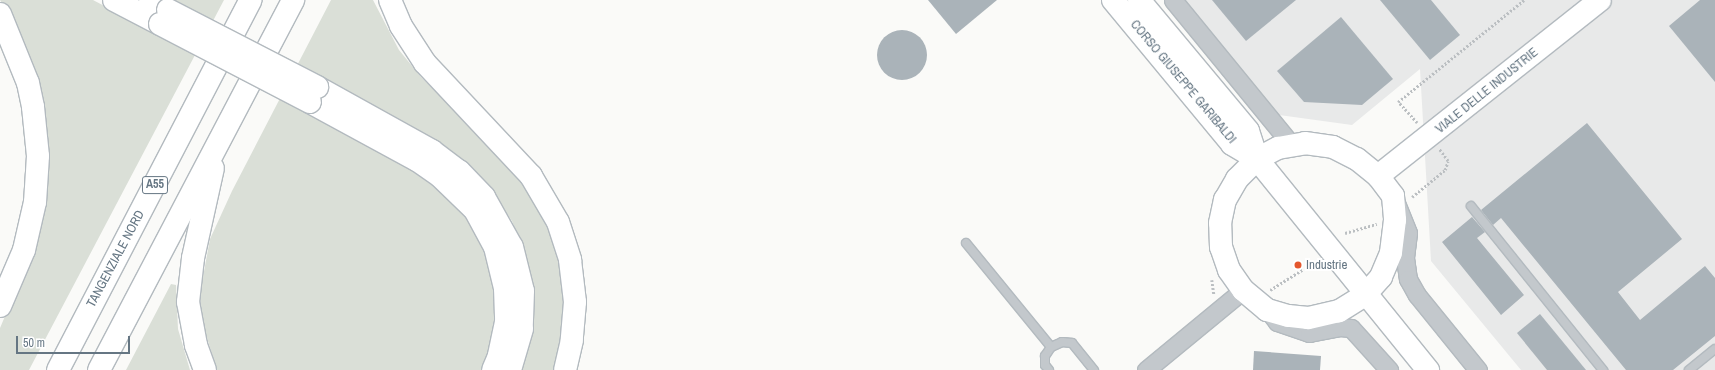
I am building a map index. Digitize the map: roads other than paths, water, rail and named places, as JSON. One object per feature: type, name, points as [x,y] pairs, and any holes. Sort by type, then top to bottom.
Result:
[{"type":"main road","points":[[114,0],[160,11],[314,95],[432,151],[459,171],[484,197],[512,247],[523,291],[522,329],[510,370]]},
{"type":"main road","name":"TANGENZIALE NORD","points":[[58,370],[251,0]]},
{"type":"main road","name":"A55","points":[[99,370],[293,0]]},
{"type":"main road","points":[[390,0],[401,26],[425,63],[531,176],[558,222],[570,260],[575,302],[572,340],[565,370]]},
{"type":"main road","name":"CORSO GIUSEPPE GARIBALDI","points":[[1113,0],[1232,144],[1257,159],[1365,295],[1428,370]]},
{"type":"main road","name":"CORSO GIUSEPPE GARIBALDI","points":[[1139,0],[1248,131],[1257,159]]},
{"type":"main road","name":"VIALE DELLE INDUSTRIE","points":[[1378,176],[1597,2]]},
{"type":"main road","points":[[0,14],[28,83],[38,156],[35,202],[24,250],[0,306]]},
{"type":"main road","points":[[314,95],[417,160],[445,180],[475,210],[495,247],[505,288],[506,322],[493,370]]},
{"type":"main road","points":[[1305,143],[1333,147],[1357,159],[1378,176],[1392,196],[1395,220],[1391,253],[1381,277],[1365,295],[1339,311],[1308,318],[1288,316],[1255,300],[1229,270],[1221,248],[1220,224],[1225,200],[1237,179],[1257,159],[1291,144],[1305,143]]},
{"type":"main road","points":[[205,370],[196,345],[188,302],[193,258],[218,144]]},
{"type":"street","points":[[1173,0],[1291,144]]},
{"type":"street","points":[[1392,196],[1404,218],[1408,233],[1405,258],[1408,279],[1417,295],[1478,370]]},
{"type":"street","points":[[1146,370],[1224,306],[1255,300],[1277,322],[1309,333],[1340,327],[1351,328],[1389,370]]},
{"type":"lane","points":[[1471,206],[1603,370]]},
{"type":"lane","points":[[966,243],[1051,346]]},
{"type":"lane","points":[[1050,370],[1045,364],[1045,356],[1051,346],[1062,342],[1072,343],[1094,370]]},
{"type":"lane","points":[[1689,370],[1715,349]]},
{"type":"place","name":"Industrie","points":[[1298,265]]}]
